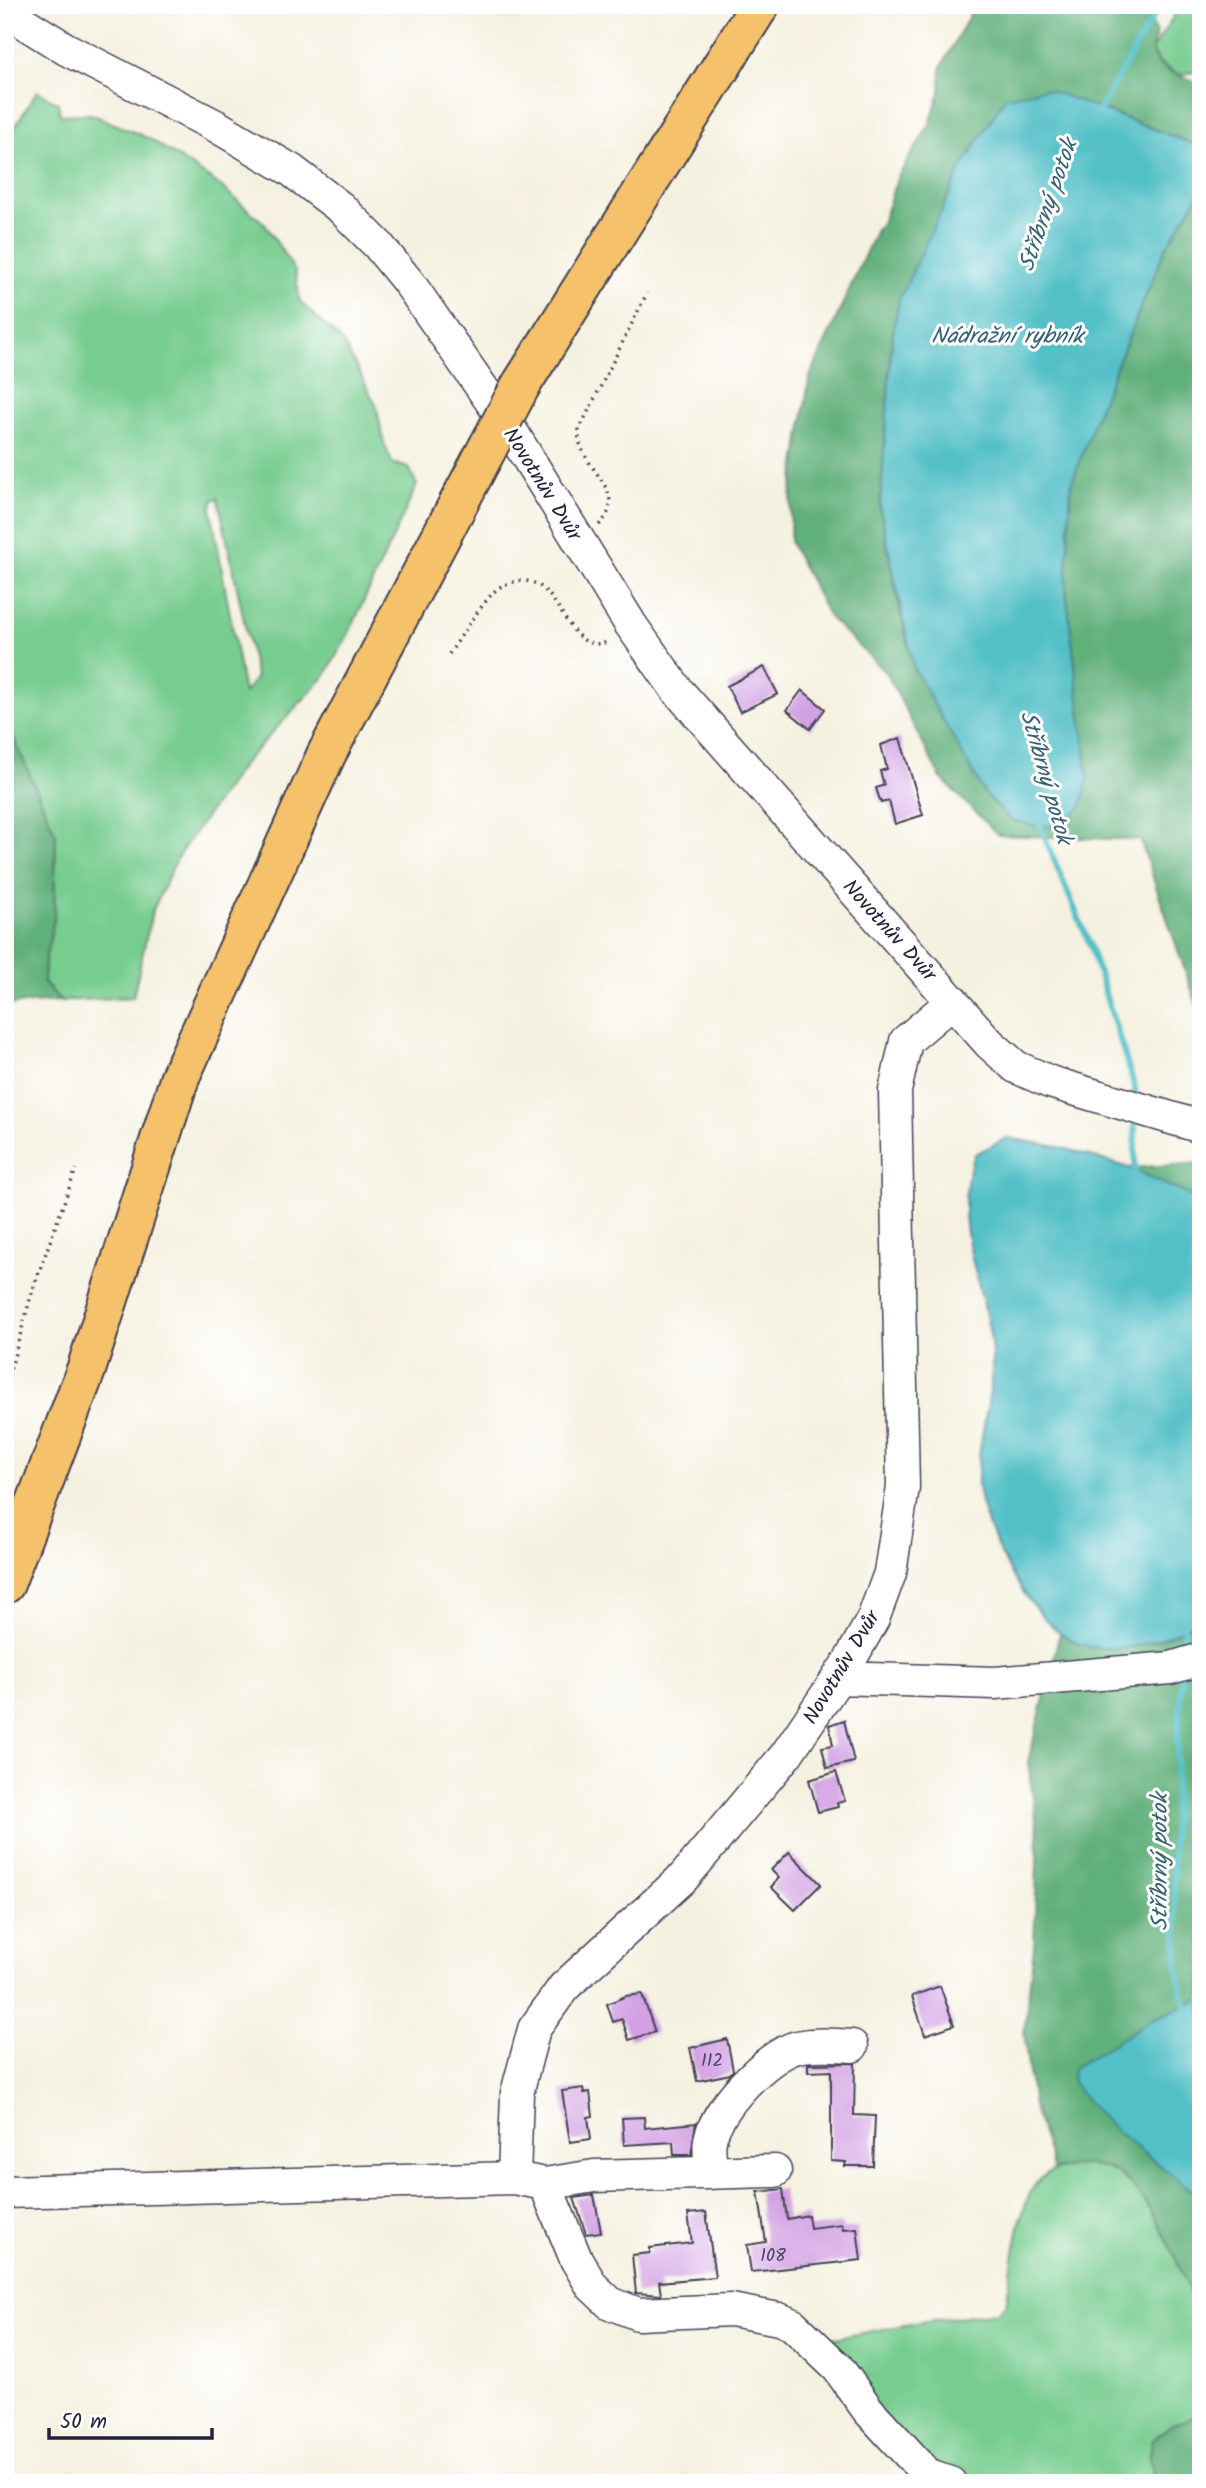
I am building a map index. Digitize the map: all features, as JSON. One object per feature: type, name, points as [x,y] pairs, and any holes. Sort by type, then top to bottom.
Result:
[{"type":"main road","points":[[5,1584],[86,1370],[180,1076],[326,755],[521,385],[760,5]]},
{"type":"street","name":"Novotnův Dvůr","points":[[5,11],[66,49],[218,127],[291,170],[341,208],[409,282],[505,421],[631,625],[677,690],[989,1042],[1016,1067],[1050,1082],[1201,1127]]},
{"type":"street","name":"Novotnův Dvůr","points":[[514,2178],[517,2092],[534,2029],[564,1987],[684,1877],[715,1842],[786,1755],[838,1678],[873,1619],[890,1573],[903,1487],[895,1091],[906,1041],[953,1001]]},
{"type":"street","points":[[838,1678],[995,1683],[1171,1668],[1201,1659]]},
{"type":"street","points":[[711,2173],[710,2140],[718,2117],[760,2069],[777,2056],[795,2048],[817,2044],[852,2046]]},
{"type":"street","points":[[5,2192],[514,2178],[545,2184],[594,2176],[775,2171]]},
{"type":"street","points":[[545,2184],[576,2259],[592,2286],[618,2308],[638,2314],[731,2310],[786,2322],[807,2337],[838,2368],[868,2410],[936,2480]]},
{"type":"path","points":[[580,543],[605,519],[611,499],[604,481],[582,455],[579,430],[648,293]]},
{"type":"path","points":[[449,654],[494,592],[515,581],[533,582],[548,591],[575,633],[586,641],[606,643],[631,625]]},
{"type":"path","points":[[5,1389],[33,1289],[76,1169]]},
{"type":"green space","points":[[975,5],[1141,5],[1157,33],[1153,54],[1157,62],[1172,72],[1201,83],[1201,147],[1099,108],[931,236],[899,300],[892,339],[880,509],[899,607],[914,669],[985,794],[1088,777],[1066,590],[1071,485],[1097,413],[1165,249],[1201,191],[1201,1017],[1140,840],[998,835],[940,777],[887,674],[829,617],[790,542],[791,497],[809,379],[876,230],[883,221],[897,178],[930,124],[940,92],[941,68]]},
{"type":"green space","points":[[1181,5],[1201,5],[1201,71],[1178,75],[1160,63],[1152,50]]},
{"type":"green space","points":[[37,91],[58,103],[60,115],[91,114],[150,139],[218,184],[265,224],[295,271],[300,302],[342,341],[358,370],[376,405],[384,443],[392,463],[409,468],[417,485],[349,633],[325,676],[245,762],[178,856],[152,912],[133,997],[61,1001],[44,983],[45,960],[54,919],[56,835],[5,718],[5,143]],"holes":[[[218,498],[256,677],[244,693],[211,509],[213,500]]]},
{"type":"green space","points":[[5,718],[56,835],[54,919],[45,960],[44,983],[61,1001],[5,1005]]},
{"type":"green space","points":[[1201,1163],[1201,1201],[1130,1168]]},
{"type":"green space","points":[[1201,1617],[1201,1999],[1155,2018],[1074,2068],[1072,2080],[1201,2199],[1201,2327],[1166,2237],[1138,2193],[1123,2177],[1100,2166],[1074,2166],[1054,2170],[1033,2106],[1024,2032],[1034,1946],[1038,1834],[1028,1762],[1060,1633],[1095,1645],[1132,1646],[1169,1636]]},
{"type":"green space","points":[[1088,2163],[1118,2174],[1138,2191],[1161,2227],[1183,2271],[1201,2328],[1201,2414],[1171,2425],[1153,2440],[1150,2456],[1155,2483],[994,2483],[948,2471],[912,2453],[825,2340],[926,2321],[997,2312],[1006,2304],[1021,2219],[1033,2188],[1041,2178],[1051,2172]]},
{"type":"green space","points":[[1201,2414],[1201,2483],[1155,2483],[1150,2456],[1152,2440],[1171,2425]]},
{"type":"water","name":"Nádražní rybník","points":[[1046,89],[1201,147],[1201,191],[1165,249],[1097,413],[1071,485],[1066,590],[1088,777],[1082,806],[1061,825],[1039,827],[1011,820],[985,794],[914,669],[880,509],[892,339],[899,300],[962,167],[1005,97]]},
{"type":"water","points":[[1007,1138],[1060,1147],[1130,1168],[1201,1201],[1201,1617],[1175,1633],[1144,1644],[1095,1647],[1080,1644],[1063,1635],[1028,1599],[1013,1576],[999,1551],[981,1503],[978,1467],[991,1385],[992,1352],[966,1230],[965,1206],[967,1181],[975,1154]]},
{"type":"water","points":[[1201,1999],[1201,2199],[1116,2130],[1085,2099],[1072,2081],[1073,2068],[1155,2018]]},
{"type":"building","points":[[764,667],[778,694],[740,712],[727,686]]},
{"type":"building","points":[[802,690],[825,709],[810,729],[787,710]]},
{"type":"building","points":[[900,738],[923,815],[895,824],[889,801],[881,803],[876,788],[884,785],[880,771],[887,769],[881,745]]},
{"type":"building","points":[[844,1720],[854,1762],[827,1768],[822,1747],[833,1745],[829,1725]]},
{"type":"building","points":[[836,1772],[845,1801],[837,1803],[838,1807],[818,1812],[809,1780]]},
{"type":"building","points":[[789,1852],[821,1884],[795,1910],[771,1887],[779,1878],[771,1870]]},
{"type":"building","points":[[940,1986],[954,2025],[925,2035],[912,1996]]},
{"type":"building","points":[[642,1994],[655,2032],[629,2040],[622,2019],[613,2022],[607,2004],[626,1996]]},
{"type":"building","points":[[727,2039],[733,2070],[730,2074],[697,2081],[690,2048]]},
{"type":"building","points":[[855,2063],[854,2115],[875,2116],[873,2166],[845,2166],[846,2162],[831,2161],[831,2071],[808,2072],[808,2064]]},
{"type":"building","points":[[583,2088],[584,2093],[590,2092],[593,2116],[588,2117],[591,2139],[570,2142],[562,2091]]},
{"type":"building","points":[[644,2117],[645,2128],[696,2123],[691,2155],[674,2155],[673,2142],[624,2145],[622,2118]]},
{"type":"building","points":[[783,2189],[787,2219],[808,2215],[810,2228],[842,2224],[843,2229],[857,2228],[861,2260],[751,2272],[747,2245],[766,2242],[758,2192]]},
{"type":"building","points":[[594,2195],[601,2232],[586,2234],[574,2198]]},
{"type":"building","points":[[706,2212],[715,2277],[659,2282],[661,2295],[636,2293],[632,2255],[650,2253],[650,2248],[692,2243],[688,2214]]},
{"type":"waterway","name":"Stříbrný potok","points":[[1096,116],[1160,5]]},
{"type":"waterway","name":"Stříbrný potok","points":[[1037,819],[1090,945],[1135,1088],[1135,1098]]},
{"type":"waterway","name":"Stříbrný potok","points":[[1135,1116],[1135,1175]]},
{"type":"waterway","name":"Stříbrný potok","points":[[1183,1654],[1184,1623]]},
{"type":"waterway","name":"Stříbrný potok","points":[[1182,1674],[1172,1841],[1179,1982],[1188,2011]]}]
